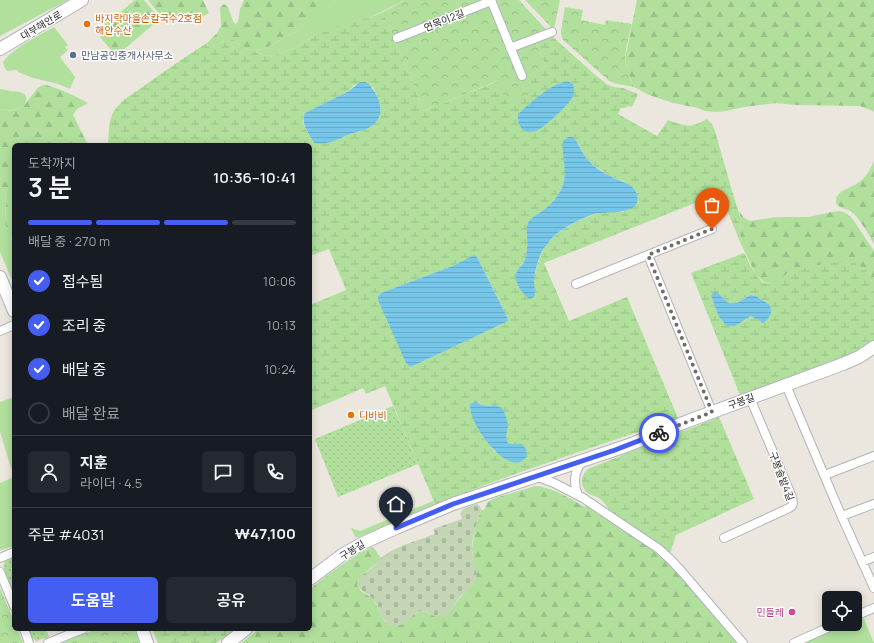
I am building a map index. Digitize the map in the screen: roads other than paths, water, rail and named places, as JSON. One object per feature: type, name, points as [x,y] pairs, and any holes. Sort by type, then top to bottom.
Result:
[{"type":"street","name":"대부해안로","points":[[0,49],[82,0]]},
{"type":"street","name":"연목이2길","points":[[396,38],[491,0]]},
{"type":"street","points":[[491,0],[522,76]]},
{"type":"street","points":[[510,48],[552,32]]},
{"type":"street","points":[[576,284],[712,229]]},
{"type":"street","points":[[648,255],[712,412]]},
{"type":"street","points":[[0,277],[12,307]]},
{"type":"street","points":[[0,331],[12,326]]},
{"type":"street","name":"구봉길","points":[[312,578],[342,555],[376,536],[453,504],[629,445],[712,412],[843,364],[874,347]]},
{"type":"street","points":[[786,385],[874,588]]},
{"type":"street","name":"구봉솔밭4길","points":[[724,538],[789,508],[793,503],[792,497],[750,398]]},
{"type":"street","points":[[825,475],[874,456]]},
{"type":"street","points":[[578,495],[575,486],[576,476],[578,468],[584,461]]},
{"type":"street","points":[[533,477],[549,480],[578,495],[652,544],[666,555],[743,643]]},
{"type":"street","points":[[842,516],[874,504]]},
{"type":"street","points":[[0,558],[12,553]]},
{"type":"street","points":[[862,562],[874,557]]},
{"type":"street","points":[[0,572],[12,601]]},
{"type":"street","points":[[862,613],[874,608]]},
{"type":"street","points":[[794,643],[822,630]]},
{"type":"street","points":[[25,631],[30,643]]},
{"type":"street","points":[[48,643],[78,631]]},
{"type":"street","points":[[143,631],[147,643]]},
{"type":"street","points":[[228,643],[243,631]]},
{"type":"water","points":[[567,81],[573,84],[574,88],[574,93],[571,100],[545,126],[536,131],[524,131],[520,126],[518,114],[547,90]]},
{"type":"water","points":[[360,82],[366,82],[370,86],[380,103],[380,115],[377,120],[368,129],[350,134],[332,142],[323,144],[314,143],[304,125],[305,113],[349,91]]},
{"type":"water","points":[[568,137],[573,137],[587,159],[594,166],[607,175],[633,187],[638,198],[637,203],[634,207],[624,211],[599,213],[588,216],[569,226],[552,238],[540,255],[534,277],[535,295],[530,299],[519,287],[516,276],[517,271],[526,257],[527,225],[532,218],[552,203],[562,188],[565,173],[563,141]]},
{"type":"water","points":[[474,255],[477,257],[508,321],[413,366],[409,366],[406,363],[378,297],[381,293],[455,265]]},
{"type":"water","points":[[717,292],[729,303],[737,303],[750,295],[756,296],[770,305],[771,314],[763,323],[751,316],[735,326],[727,326],[719,317],[711,296],[713,293]]},
{"type":"water","points":[[476,402],[482,405],[495,405],[502,408],[508,427],[506,437],[508,443],[522,444],[526,449],[527,457],[522,461],[515,463],[500,456],[493,449],[480,432],[472,417],[470,404]]},
{"type":"place","name":"바지락마을손칼국수2호점 해안수산","points":[[87,24]]},
{"type":"place","name":"만남공인중개사사무소","points":[[73,55]]},
{"type":"place","name":"디비비","points":[[351,415]]},
{"type":"place","name":"민들레","points":[[792,612]]}]
